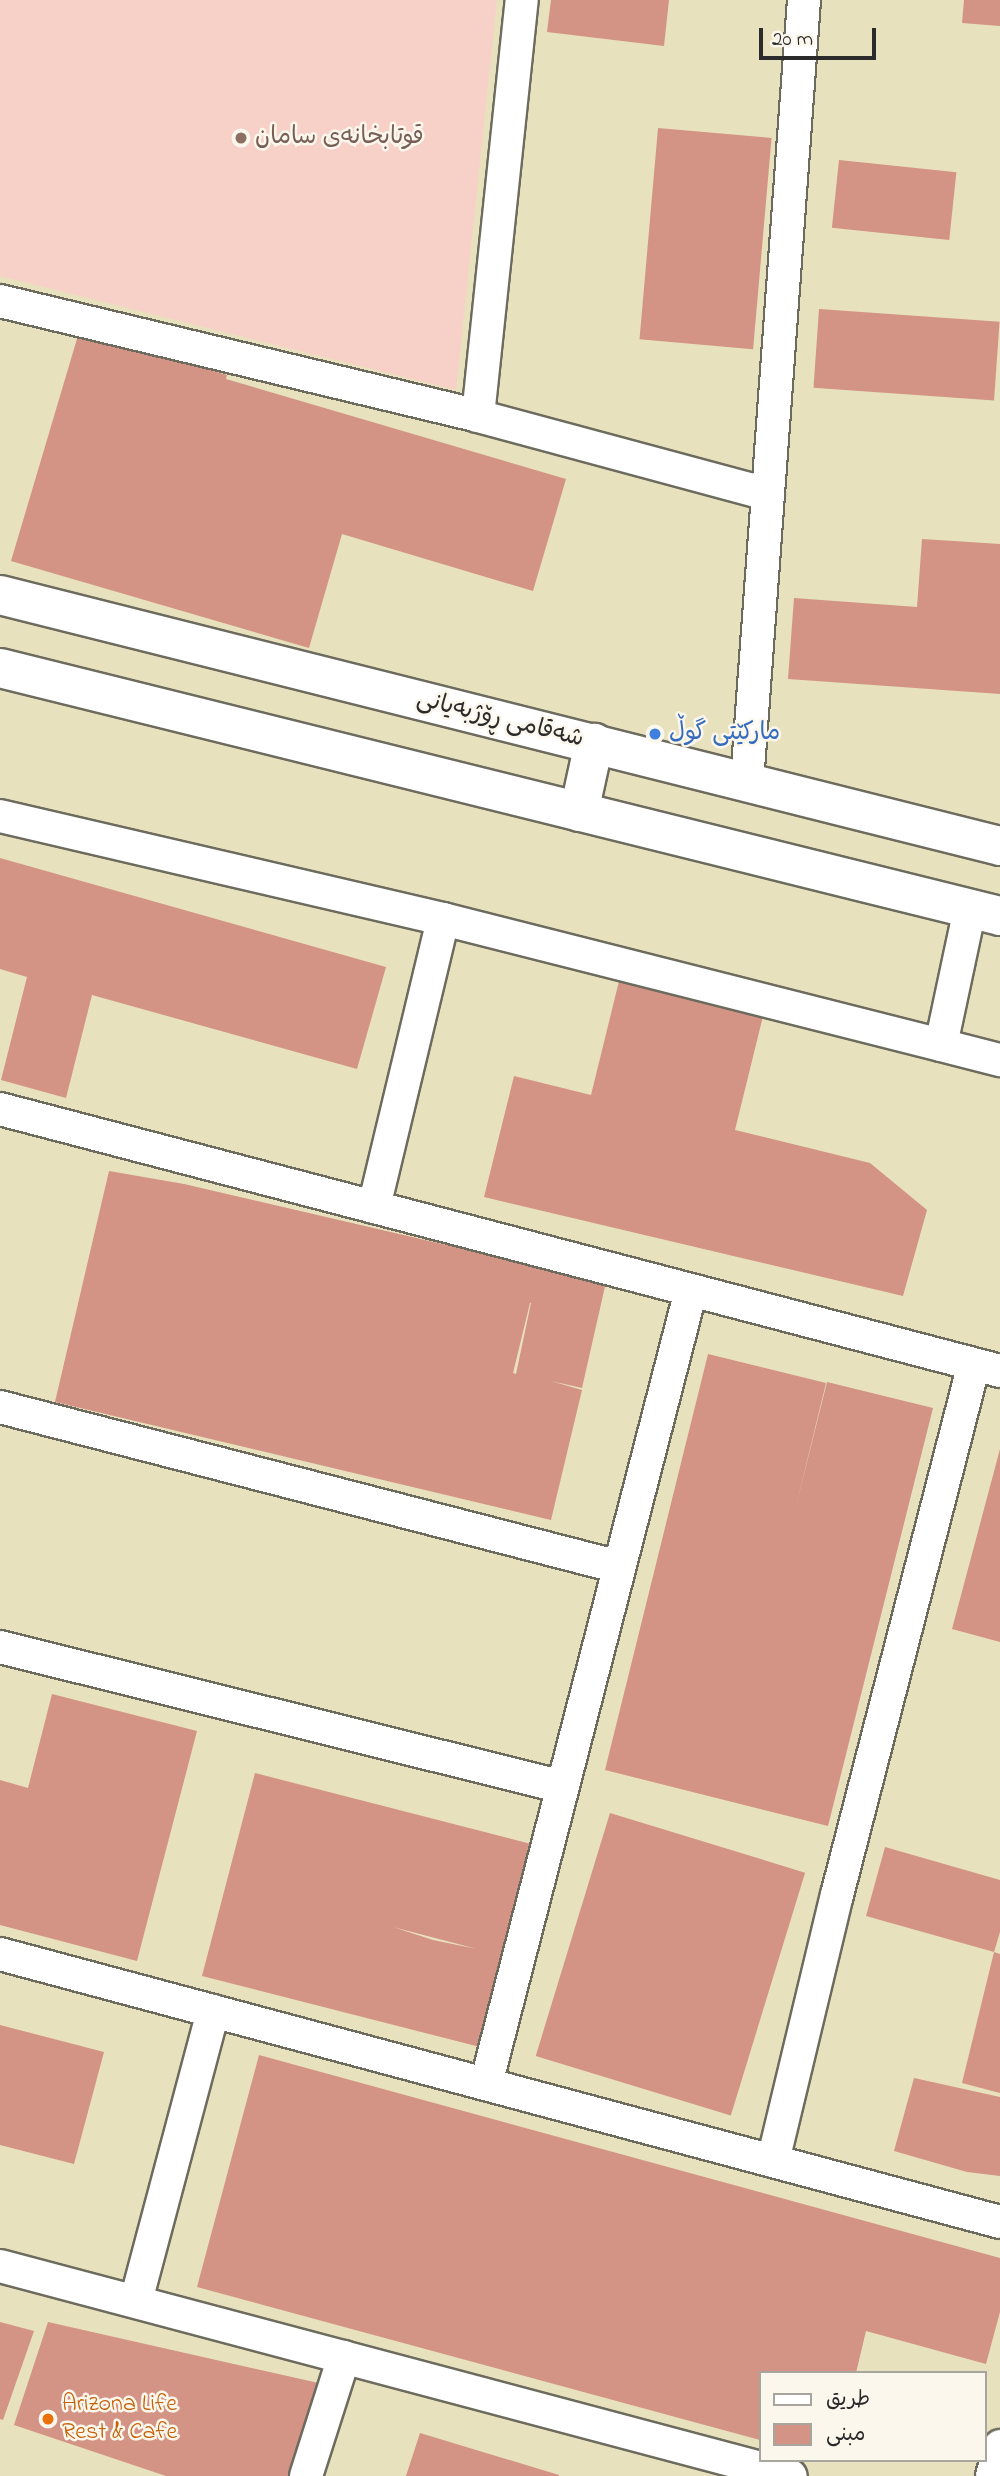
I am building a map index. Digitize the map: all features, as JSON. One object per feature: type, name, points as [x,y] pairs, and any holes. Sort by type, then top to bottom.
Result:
[{"type":"street","points":[[478,416],[522,0]]},
{"type":"street","points":[[747,782],[804,0]]},
{"type":"street","points":[[0,301],[478,416],[768,494]]},
{"type":"street","name":"شەقامی ڕۆژبەیانی","points":[[0,596],[1000,846]]},
{"type":"street","points":[[0,668],[985,913],[941,1045]]},
{"type":"street","points":[[579,812],[594,743]]},
{"type":"street","points":[[0,816],[443,919],[1000,1060]]},
{"type":"street","points":[[374,1207],[443,919]]},
{"type":"street","points":[[0,1110],[987,1368],[837,1895],[773,2161]]},
{"type":"street","points":[[486,2084],[691,1290]]},
{"type":"street","points":[[0,1406],[619,1567]]},
{"type":"street","points":[[0,1647],[563,1787]]},
{"type":"street","points":[[0,1954],[1000,2222]]},
{"type":"street","points":[[136,2301],[213,2011]]},
{"type":"street","points":[[0,2266],[791,2476]]},
{"type":"street","points":[[306,2476],[344,2357]]},
{"type":"street","points":[[992,2476],[1000,2446]]},
{"type":"shaded area","name":"قوتابخانەی سامان","points":[[0,0],[497,0],[456,390],[0,276]]},
{"type":"building","points":[[551,0],[669,0],[664,46],[547,32]]},
{"type":"building","points":[[964,0],[1000,0],[1000,26],[962,23]]},
{"type":"building","points":[[658,128],[772,138],[753,349],[640,339]]},
{"type":"building","points":[[839,160],[956,172],[949,240],[832,228]]},
{"type":"building","points":[[819,309],[1000,322],[994,400],[813,388]]},
{"type":"building","points":[[79,332],[227,375],[226,379],[566,479],[533,591],[342,534],[309,648],[11,561]]},
{"type":"building","points":[[922,539],[1000,544],[1000,694],[788,679],[794,598],[917,607]]},
{"type":"building","points":[[0,858],[386,967],[357,1069],[92,995],[66,1098],[1,1080],[27,977],[0,969]]},
{"type":"building","points":[[620,977],[695,999],[764,1012],[735,1130],[870,1163],[927,1210],[903,1296],[484,1197],[514,1076],[591,1095]]},
{"type":"building","points":[[109,1171],[184,1184],[606,1282],[582,1388],[551,1381],[582,1390],[551,1520],[55,1402]],"holes":[[[531,1303],[516,1374],[513,1373]]]},
{"type":"building","points":[[708,1354],[826,1383],[795,1510],[827,1382],[933,1408],[828,1826],[605,1770]]},
{"type":"building","points":[[1000,1449],[1000,1642],[952,1629]]},
{"type":"building","points":[[52,1694],[197,1731],[137,1961],[0,1925],[0,1780],[28,1788]]},
{"type":"building","points":[[255,1773],[531,1844],[480,2047],[202,1976]],"holes":[[[393,1927],[477,1949],[433,1940]]]},
{"type":"building","points":[[610,1813],[805,1873],[731,2116],[536,2056]]},
{"type":"building","points":[[885,1847],[1000,1880],[1000,1932],[994,1952],[866,1916]]},
{"type":"building","points":[[994,1952],[1000,1954],[1000,2093],[962,2083]]},
{"type":"building","points":[[0,2025],[104,2052],[74,2164],[0,2145]]},
{"type":"building","points":[[259,2055],[1000,2258],[1000,2312],[986,2364],[866,2331],[856,2371],[758,2371],[758,2439],[197,2287]]},
{"type":"building","points":[[914,2078],[1000,2097],[1000,2176],[967,2172],[894,2151]]},
{"type":"building","points":[[0,2322],[34,2331],[3,2420],[0,2419]]},
{"type":"building","points":[[48,2322],[323,2384],[294,2476],[166,2476],[14,2425]]},
{"type":"building","points":[[420,2433],[559,2475],[559,2476],[406,2476]]},
{"type":"place","name":"قوتابخانەی سامان","points":[[241,138]]},
{"type":"place","name":"مارکێتی گوڵ","points":[[655,734]]},
{"type":"place","name":"Arizona Life Rest & Cafe","points":[[48,2419]]}]
